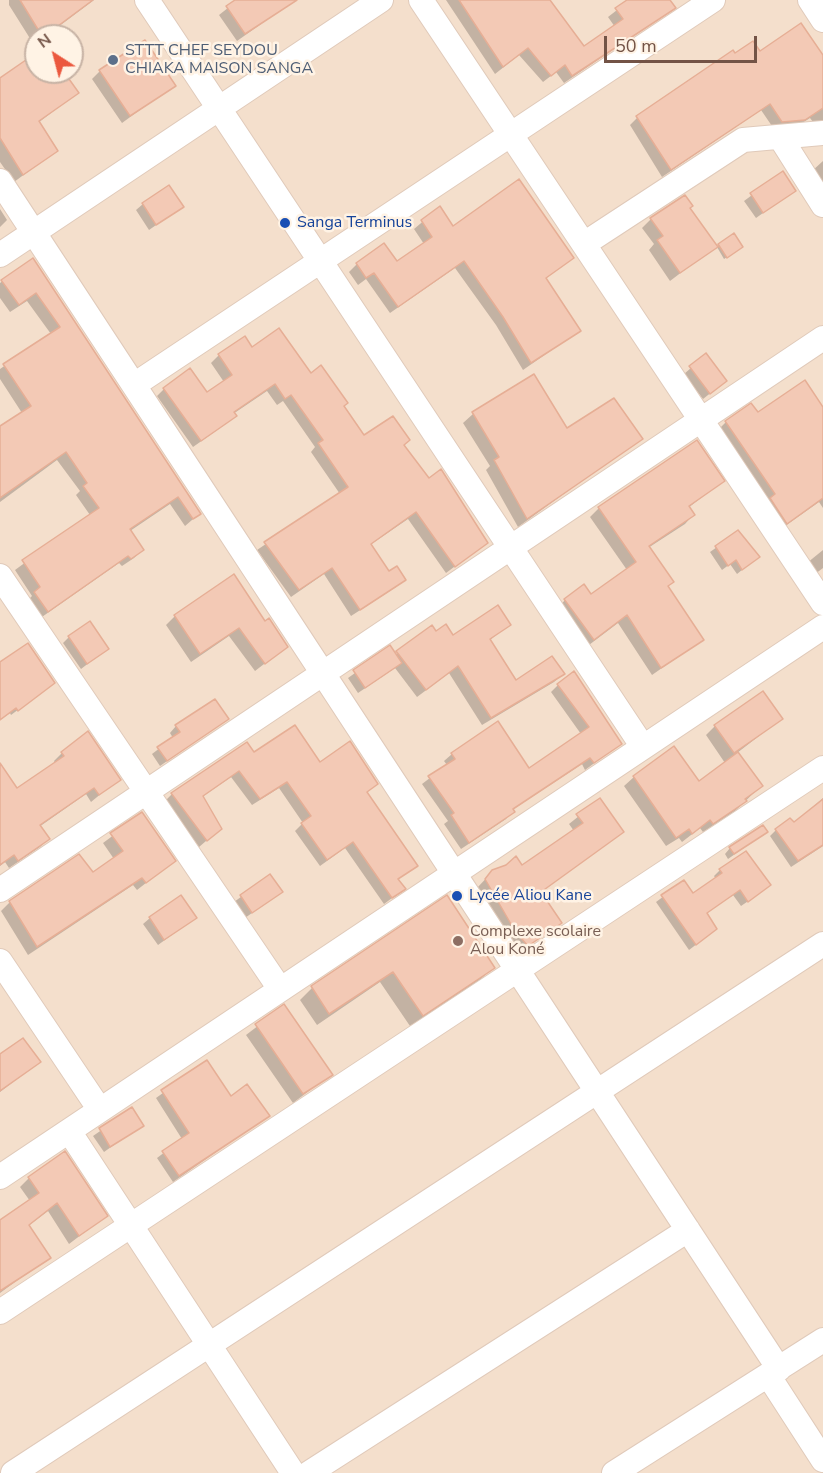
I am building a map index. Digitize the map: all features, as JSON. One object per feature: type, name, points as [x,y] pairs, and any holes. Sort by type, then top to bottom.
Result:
[{"type":"street","points":[[147,0],[643,747]]},
{"type":"street","points":[[0,255],[381,0]]},
{"type":"street","points":[[421,0],[823,603]]},
{"type":"street","points":[[134,386],[713,0]]},
{"type":"street","points":[[584,244],[743,140],[823,133]]},
{"type":"street","points":[[780,137],[823,205]]},
{"type":"street","points":[[0,182],[688,1230],[823,1460]]},
{"type":"street","points":[[0,890],[823,338]]},
{"type":"street","points":[[0,576],[280,989]]},
{"type":"street","points":[[0,1177],[643,747],[820,635]]},
{"type":"street","points":[[0,1312],[823,768]]},
{"type":"street","points":[[13,1473],[823,944]]},
{"type":"street","points":[[0,961],[100,1110]]},
{"type":"street","points":[[69,1131],[293,1473]]},
{"type":"street","points":[[309,1473],[688,1230]]},
{"type":"street","points":[[614,1473],[823,1340]]},
{"type":"shaded area","points":[[0,0],[823,0],[823,1473],[0,1473]]},
{"type":"building","points":[[20,0],[93,0],[61,24],[35,24]]},
{"type":"building","points":[[235,0],[297,0],[245,34],[226,6]]},
{"type":"building","points":[[459,0],[550,0],[584,46],[623,19],[615,8],[627,0],[670,0],[676,8],[572,76],[565,65],[551,76],[528,48],[503,67]]},
{"type":"building","points":[[801,23],[823,55],[823,108],[805,120],[782,122],[770,104],[671,170],[636,116],[733,50],[735,53],[753,41],[760,51]]},
{"type":"building","points":[[145,40],[176,86],[130,116],[99,70]]},
{"type":"building","points":[[24,61],[24,84],[73,84],[79,93],[39,121],[58,151],[23,175],[0,138],[0,78]]},
{"type":"building","points":[[783,171],[796,191],[763,213],[750,193]]},
{"type":"building","points":[[519,179],[574,258],[546,278],[581,331],[531,363],[503,317],[464,261],[398,307],[374,273],[366,278],[356,263],[384,243],[397,261],[432,237],[421,220],[440,206],[453,226]]},
{"type":"building","points":[[169,185],[184,207],[156,225],[142,203]]},
{"type":"building","points":[[685,195],[693,206],[690,208],[718,247],[680,273],[657,240],[663,236],[650,218]]},
{"type":"building","points":[[734,233],[743,247],[727,258],[718,244]]},
{"type":"building","points":[[33,258],[201,514],[193,519],[178,497],[130,529],[144,550],[131,559],[128,556],[48,612],[34,592],[40,587],[22,560],[99,508],[83,486],[87,483],[66,452],[0,498],[0,426],[31,406],[3,364],[60,327],[36,293],[19,305],[1,280]]},
{"type":"building","points":[[279,328],[311,373],[321,365],[348,403],[344,406],[364,435],[393,416],[410,440],[404,445],[429,478],[441,469],[488,543],[455,567],[416,512],[371,544],[389,571],[397,566],[406,580],[360,610],[332,568],[299,590],[264,542],[348,487],[318,443],[323,440],[291,395],[285,399],[275,384],[234,412],[237,416],[201,441],[163,388],[190,368],[207,392],[232,375],[218,354],[245,336],[252,347]]},
{"type":"building","points":[[706,353],[727,381],[710,394],[689,366]]},
{"type":"building","points":[[534,374],[567,428],[614,398],[643,439],[527,519],[494,460],[499,457],[472,412]]},
{"type":"building","points":[[805,380],[823,407],[823,498],[787,524],[770,498],[775,494],[725,421],[751,403],[758,412]]},
{"type":"building","points":[[697,440],[725,481],[689,506],[695,515],[649,546],[674,582],[668,586],[704,640],[661,668],[627,615],[594,640],[564,599],[584,584],[591,594],[636,562],[598,507]]},
{"type":"building","points":[[738,530],[760,557],[742,570],[736,560],[728,566],[715,546]]},
{"type":"building","points":[[234,574],[265,621],[269,618],[288,647],[265,664],[239,628],[200,654],[174,615]]},
{"type":"building","points":[[498,605],[511,625],[490,639],[516,680],[552,656],[565,674],[491,718],[458,666],[426,690],[396,651],[432,625],[436,631],[446,624],[453,635]]},
{"type":"building","points":[[90,621],[109,649],[87,664],[68,636]]},
{"type":"building","points":[[28,643],[55,683],[18,711],[16,708],[0,720],[0,662]]},
{"type":"building","points":[[390,645],[402,663],[365,688],[353,670]]},
{"type":"building","points":[[574,671],[622,744],[594,763],[590,758],[513,809],[515,812],[469,843],[451,815],[454,813],[428,776],[455,759],[451,753],[498,721],[529,768],[589,727],[557,684]]},
{"type":"building","points":[[763,691],[783,719],[734,753],[714,725]]},
{"type":"building","points":[[215,699],[229,719],[167,761],[157,747],[180,732],[175,725]]},
{"type":"building","points":[[295,725],[320,762],[350,741],[378,784],[367,792],[418,866],[398,879],[406,889],[392,898],[353,842],[327,860],[301,823],[311,816],[287,782],[260,799],[239,771],[203,796],[222,829],[207,841],[171,793],[247,742],[254,752]]},
{"type":"building","points":[[88,731],[121,780],[99,795],[94,788],[40,825],[50,839],[18,861],[14,855],[0,865],[0,763],[17,788],[64,756],[61,752]]},
{"type":"building","points":[[674,746],[699,781],[738,752],[763,786],[745,799],[747,801],[713,824],[710,820],[692,834],[689,829],[676,838],[633,776]]},
{"type":"building","points":[[600,798],[624,832],[541,892],[562,923],[528,946],[515,931],[485,879],[492,870],[506,865],[516,856],[522,865],[583,823],[576,814]]},
{"type":"building","points":[[823,799],[823,845],[798,861],[775,829],[790,818],[794,822]]},
{"type":"building","points":[[142,812],[176,861],[146,883],[142,878],[37,947],[9,901],[79,854],[93,872],[123,851],[110,833]]},
{"type":"building","points":[[763,825],[768,832],[734,854],[729,847]]},
{"type":"building","points":[[746,851],[771,885],[748,902],[740,890],[707,913],[717,929],[696,945],[661,895],[684,880],[693,893],[722,873],[719,869]]},
{"type":"building","points":[[270,874],[283,892],[252,913],[240,895]]},
{"type":"building","points":[[181,895],[197,918],[164,940],[149,917]]},
{"type":"building","points":[[447,895],[495,968],[423,1016],[393,972],[329,1014],[311,986]]},
{"type":"building","points":[[284,1004],[333,1075],[303,1094],[255,1024]]},
{"type":"building","points":[[23,1038],[41,1062],[0,1091],[0,1054]]},
{"type":"building","points":[[207,1060],[231,1096],[247,1084],[270,1116],[179,1176],[162,1151],[189,1133],[161,1090]]},
{"type":"building","points":[[132,1107],[144,1126],[110,1147],[99,1128]]},
{"type":"building","points":[[65,1151],[108,1216],[79,1236],[57,1203],[29,1225],[51,1258],[0,1291],[0,1220],[39,1193],[28,1177]]},
{"type":"place","name":"STTT CHEF SEYDOU CHIAKA MAISON SANGA","points":[[113,60]]},
{"type":"place","name":"Sanga Terminus","points":[[285,223]]},
{"type":"place","name":"Lycée Aliou Kane","points":[[457,896]]},
{"type":"place","name":"Complexe scolaire Alou Koné","points":[[458,941]]}]
